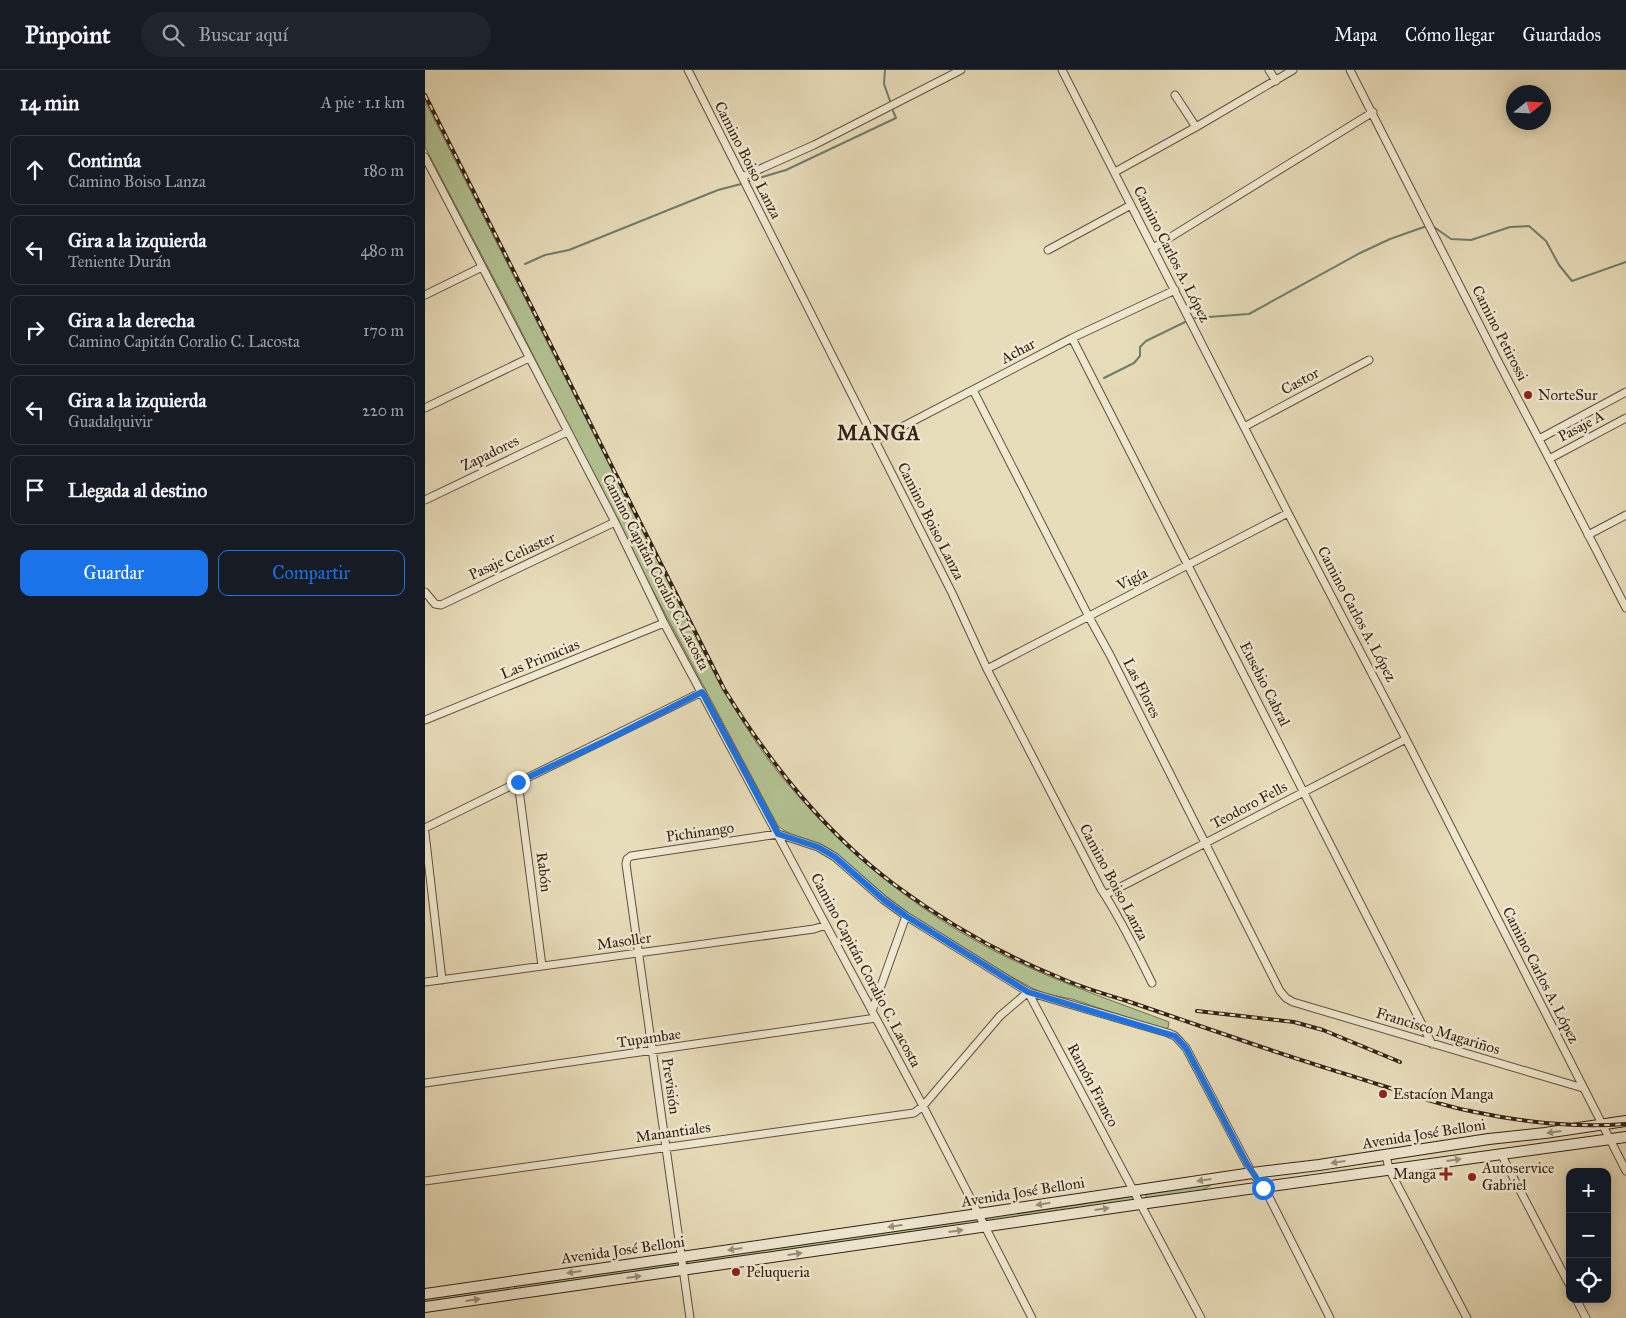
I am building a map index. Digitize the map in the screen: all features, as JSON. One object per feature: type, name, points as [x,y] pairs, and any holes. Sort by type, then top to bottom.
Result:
[{"type":"main road","name":"Avenida José Belloni","points":[[425,1294],[1133,1190],[1626,1121]]},
{"type":"main road","points":[[1540,1149],[1548,1143],[1595,1137],[1599,1134],[1602,1125]]},
{"type":"main road","points":[[1609,1140],[1616,1134],[1626,1130]]},
{"type":"main road","name":"Avenida José Belloni","points":[[425,1307],[1210,1194],[1626,1138]]},
{"type":"main road","points":[[1263,1188],[1266,1178],[1307,1172],[1319,1165]]},
{"type":"main road","points":[[1210,1194],[1223,1187],[1248,1184],[1252,1179],[1252,1173]]},
{"type":"main road","points":[[510,1282],[512,1294]]},
{"type":"street","name":"Camino Boiso Lanza","points":[[687,70],[952,593],[987,669],[1152,983]]},
{"type":"street","points":[[742,177],[815,145],[961,70]]},
{"type":"street","name":"Camino Carlos A. López","points":[[1062,70],[1626,1171]]},
{"type":"street","points":[[1269,70],[1276,81]]},
{"type":"street","points":[[1115,172],[1293,70]]},
{"type":"street","name":"Camino Petirossi","points":[[1350,70],[1626,608]]},
{"type":"street","points":[[1175,95],[1196,127]]},
{"type":"street","points":[[1153,248],[1373,112]]},
{"type":"street","name":"Camino Capitán Coralio C. Lacosta","points":[[425,157],[615,522],[665,623],[923,1106],[1031,1318]]},
{"type":"street","points":[[1048,250],[1131,205]]},
{"type":"street","points":[[425,295],[482,267]]},
{"type":"street","name":"Achar","points":[[875,441],[1072,338],[1175,290]]},
{"type":"street","name":"Eusebio Cabral","points":[[1072,338],[1432,1044]]},
{"type":"street","points":[[425,408],[529,358]]},
{"type":"street","name":"Castor","points":[[1244,427],[1369,360]]},
{"type":"street","name":"Las Flores","points":[[973,390],[1280,991],[1286,998]]},
{"type":"street","points":[[1539,439],[1626,392]]},
{"type":"street","name":"Pasaje A","points":[[1549,459],[1626,418]]},
{"type":"street","name":"Zapadores","points":[[425,500],[567,432]]},
{"type":"street","name":"Vigía","points":[[987,669],[1288,513]]},
{"type":"street","points":[[1588,536],[1626,515]]},
{"type":"street","name":"Pasaje Celiaster","points":[[425,592],[435,604],[441,605],[615,522]]},
{"type":"street","name":"Las Primicias","points":[[425,720],[665,623]]},
{"type":"street","points":[[425,828],[702,692]]},
{"type":"street","name":"Teodoro Fells","points":[[1105,895],[1406,739]]},
{"type":"street","name":"Rabón","points":[[518,782],[542,966]]},
{"type":"street","points":[[425,833],[443,980]]},
{"type":"street","points":[[778,834],[818,847],[835,857],[884,900],[906,916],[1028,992],[1168,1033],[1181,1040],[1252,1173],[1263,1188],[1330,1318]]},
{"type":"street","name":"Pichinango","points":[[627,859],[631,856],[778,834]]},
{"type":"street","name":"Previsión","points":[[627,859],[626,864],[690,1318]]},
{"type":"street","points":[[872,1011],[906,916]]},
{"type":"street","name":"Masoller","points":[[425,982],[815,929],[826,925]]},
{"type":"street","points":[[923,1106],[1000,1016],[1028,992]]},
{"type":"street","name":"Ramón Franco","points":[[1028,992],[1201,1318]]},
{"type":"street","name":"Francisco Magariños","points":[[1286,998],[1293,1002],[1583,1088]]},
{"type":"street","name":"Tupambae","points":[[425,1083],[876,1018]]},
{"type":"street","name":"Manantiales","points":[[425,1181],[914,1113],[923,1106]]},
{"type":"street","points":[[1501,1154],[1566,1278]]},
{"type":"street","points":[[1386,1155],[1389,1169],[1467,1318]]},
{"type":"street","points":[[1579,1303],[1586,1318]]},
{"type":"green space","points":[[425,101],[719,682],[746,727],[777,771],[831,831],[891,884],[923,908],[992,950],[1063,982],[1169,1022],[1168,1028],[1162,1029],[1072,999],[1046,994],[1032,988],[977,958],[912,918],[831,850],[790,834],[778,826],[626,540],[511,311],[425,147]]},
{"type":"green space","points":[[1214,1183],[1198,1193],[1146,1198],[1146,1194]]},
{"type":"green space","points":[[1131,1194],[1136,1200],[988,1222],[986,1218]]},
{"type":"green space","points":[[977,1217],[978,1223],[688,1265],[687,1259]]},
{"type":"green space","points":[[679,1259],[681,1265],[515,1290],[514,1285]]},
{"type":"green space","points":[[507,1285],[508,1292],[425,1304],[425,1296]]},
{"type":"waterway","points":[[885,70],[884,84],[890,101]]},
{"type":"waterway","points":[[749,181],[786,170],[896,118],[893,111]]},
{"type":"waterway","points":[[525,264],[545,255],[569,250],[718,190],[741,184]]},
{"type":"waterway","points":[[1434,227],[1451,239],[1471,240],[1510,227],[1529,226],[1546,241],[1559,265],[1572,281],[1626,262]]},
{"type":"waterway","points":[[1195,318],[1249,314],[1360,253],[1390,239],[1424,227]]},
{"type":"waterway","points":[[1104,378],[1134,363],[1140,356],[1140,347],[1146,341],[1185,322]]},
{"type":"railway","points":[[425,95],[724,689],[760,743],[800,795],[869,864],[914,899],[994,948],[1066,981],[1092,990],[1293,1057],[1459,1109],[1509,1118],[1567,1125],[1626,1124]]},
{"type":"railway","points":[[1197,1011],[1294,1022],[1323,1030],[1400,1062]]},
{"type":"place","name":"NorteSur","points":[[1528,395]]},
{"type":"place","name":"Estacíon Manga","points":[[1383,1094]]},
{"type":"place","name":"Manga","points":[[1446,1174]]},
{"type":"place","name":"Autoservice Gabriel","points":[[1472,1177]]},
{"type":"place","name":"Peluqueria","points":[[736,1272]]},
{"type":"district","name":"MANGA","points":[[879,433]]},
{"type":"route","points":[[518,782],[702,692],[778,834],[818,847],[835,857],[884,900],[906,916],[1028,992],[1168,1033],[1181,1040],[1247,1164],[1263,1188]]}]
